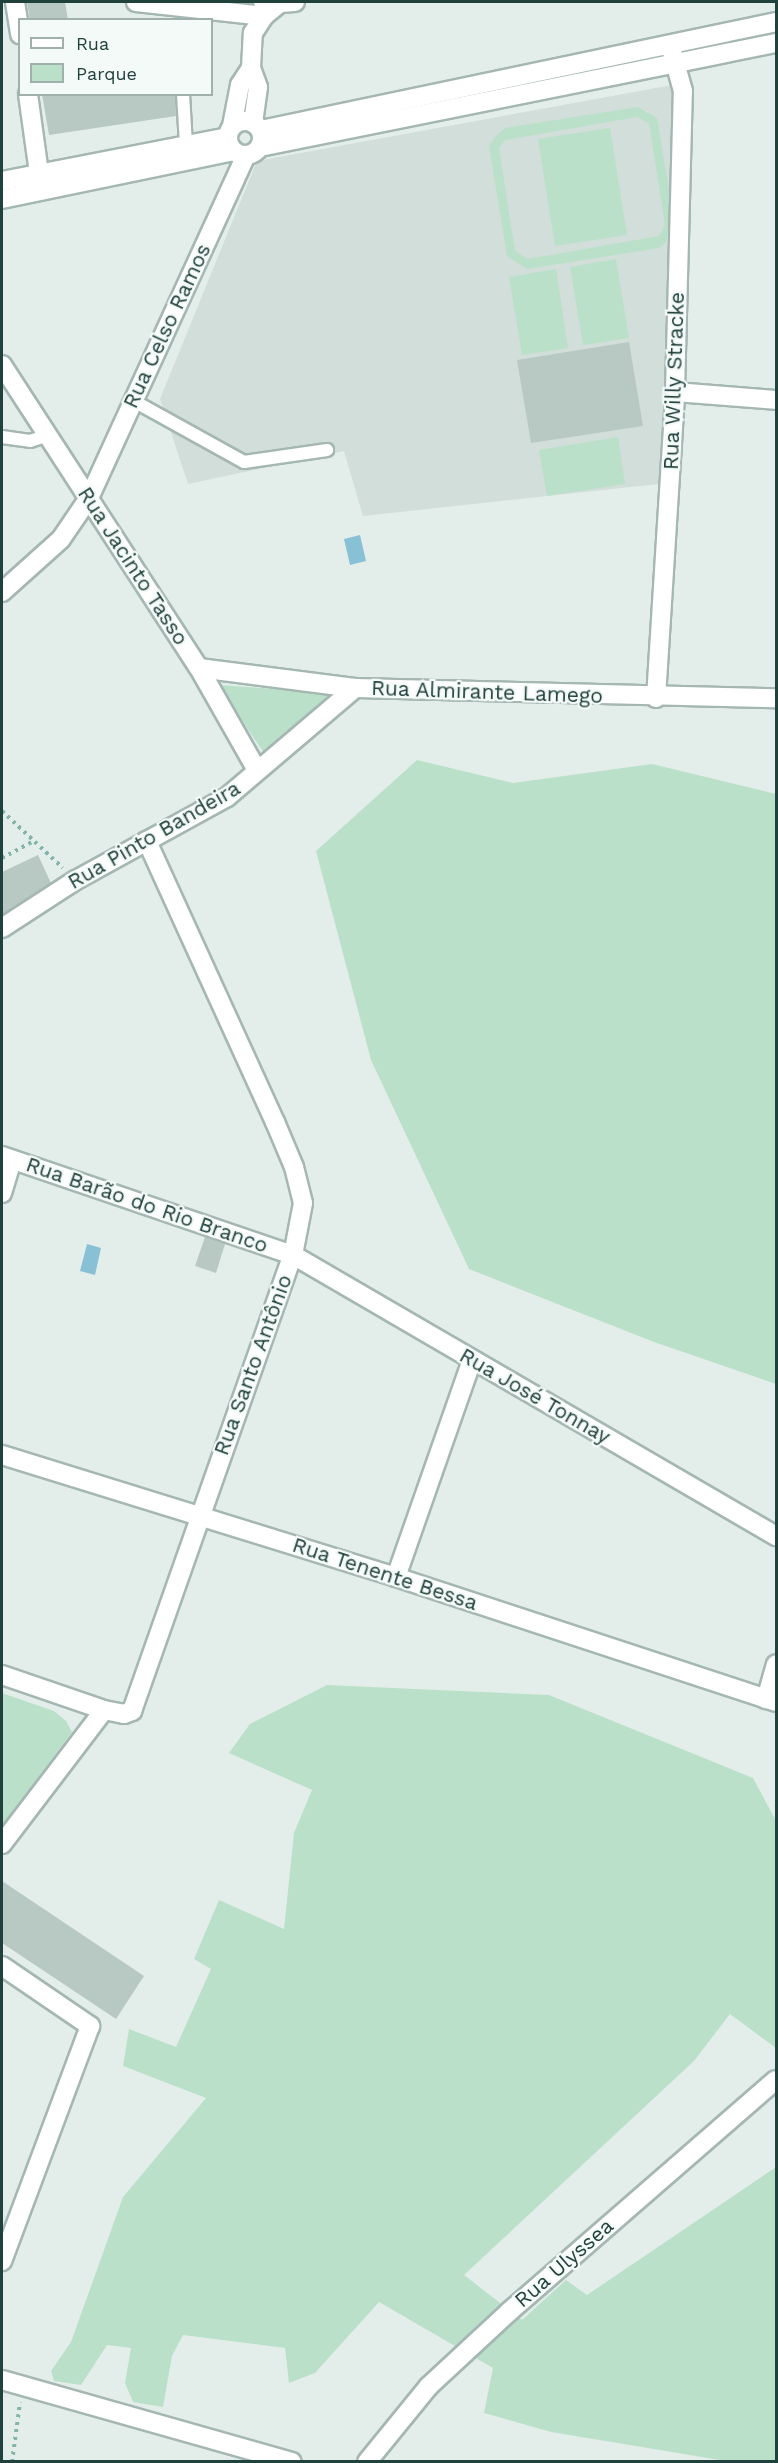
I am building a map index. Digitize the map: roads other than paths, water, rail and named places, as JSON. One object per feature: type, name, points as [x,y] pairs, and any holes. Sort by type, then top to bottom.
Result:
[{"type":"street","points":[[15,2],[18,22]]},
{"type":"street","points":[[136,2],[178,9],[262,9],[280,3],[295,2]]},
{"type":"street","name":"Rua Celso Ramos","points":[[2,592],[10,575],[61,539],[89,498],[245,139],[258,87],[251,68],[253,33],[262,9]]},
{"type":"street","points":[[2,181],[40,182],[777,22]]},
{"type":"street","points":[[2,199],[40,182],[186,145],[245,139],[676,64],[777,43]]},
{"type":"street","name":"Rua Willy Stracke","points":[[656,698],[675,393],[683,91],[670,45]]},
{"type":"street","points":[[28,96],[40,182]]},
{"type":"street","name":"Rua Jacinto Tasso","points":[[2,365],[199,668],[257,771]]},
{"type":"street","points":[[675,393],[777,400]]},
{"type":"street","name":"Rua Almirante Lamego","points":[[199,668],[355,688],[656,698],[777,699]]},
{"type":"street","name":"Rua Pinto Bandeira","points":[[2,928],[76,880],[227,797],[355,688]]},
{"type":"street","name":"Rua Santo Antônio","points":[[104,1710],[124,1714],[136,1704],[199,1515],[293,1255],[303,1203],[294,1167],[147,842]]},
{"type":"street","points":[[2,1194],[7,1158]]},
{"type":"street","name":"Rua Barão do Rio Branco","points":[[7,1158],[293,1255]]},
{"type":"street","name":"Rua José Tonnay","points":[[293,1255],[777,1536]]},
{"type":"street","points":[[396,1577],[472,1360]]},
{"type":"street","name":"Rua Tenente Bessa","points":[[2,1455],[396,1577],[771,1701]]},
{"type":"street","points":[[771,1701],[777,1664]]},
{"type":"street","points":[[2,1675],[104,1710],[2,1844]]},
{"type":"street","points":[[2,1966],[90,2026],[2,2260]]},
{"type":"street","name":"Rua Ulyssea","points":[[367,2462],[429,2386],[494,2325],[777,2080]]},
{"type":"street","points":[[2,2380],[292,2462]]},
{"type":"lane","points":[[183,96],[186,145]]},
{"type":"lane","points":[[132,400],[244,462],[327,450]]},
{"type":"lane","points":[[2,437],[30,441],[48,435]]},
{"type":"water","points":[[360,535],[366,561],[350,565],[344,539]]},
{"type":"water","points":[[87,1244],[101,1248],[95,1275],[80,1271]]}]
